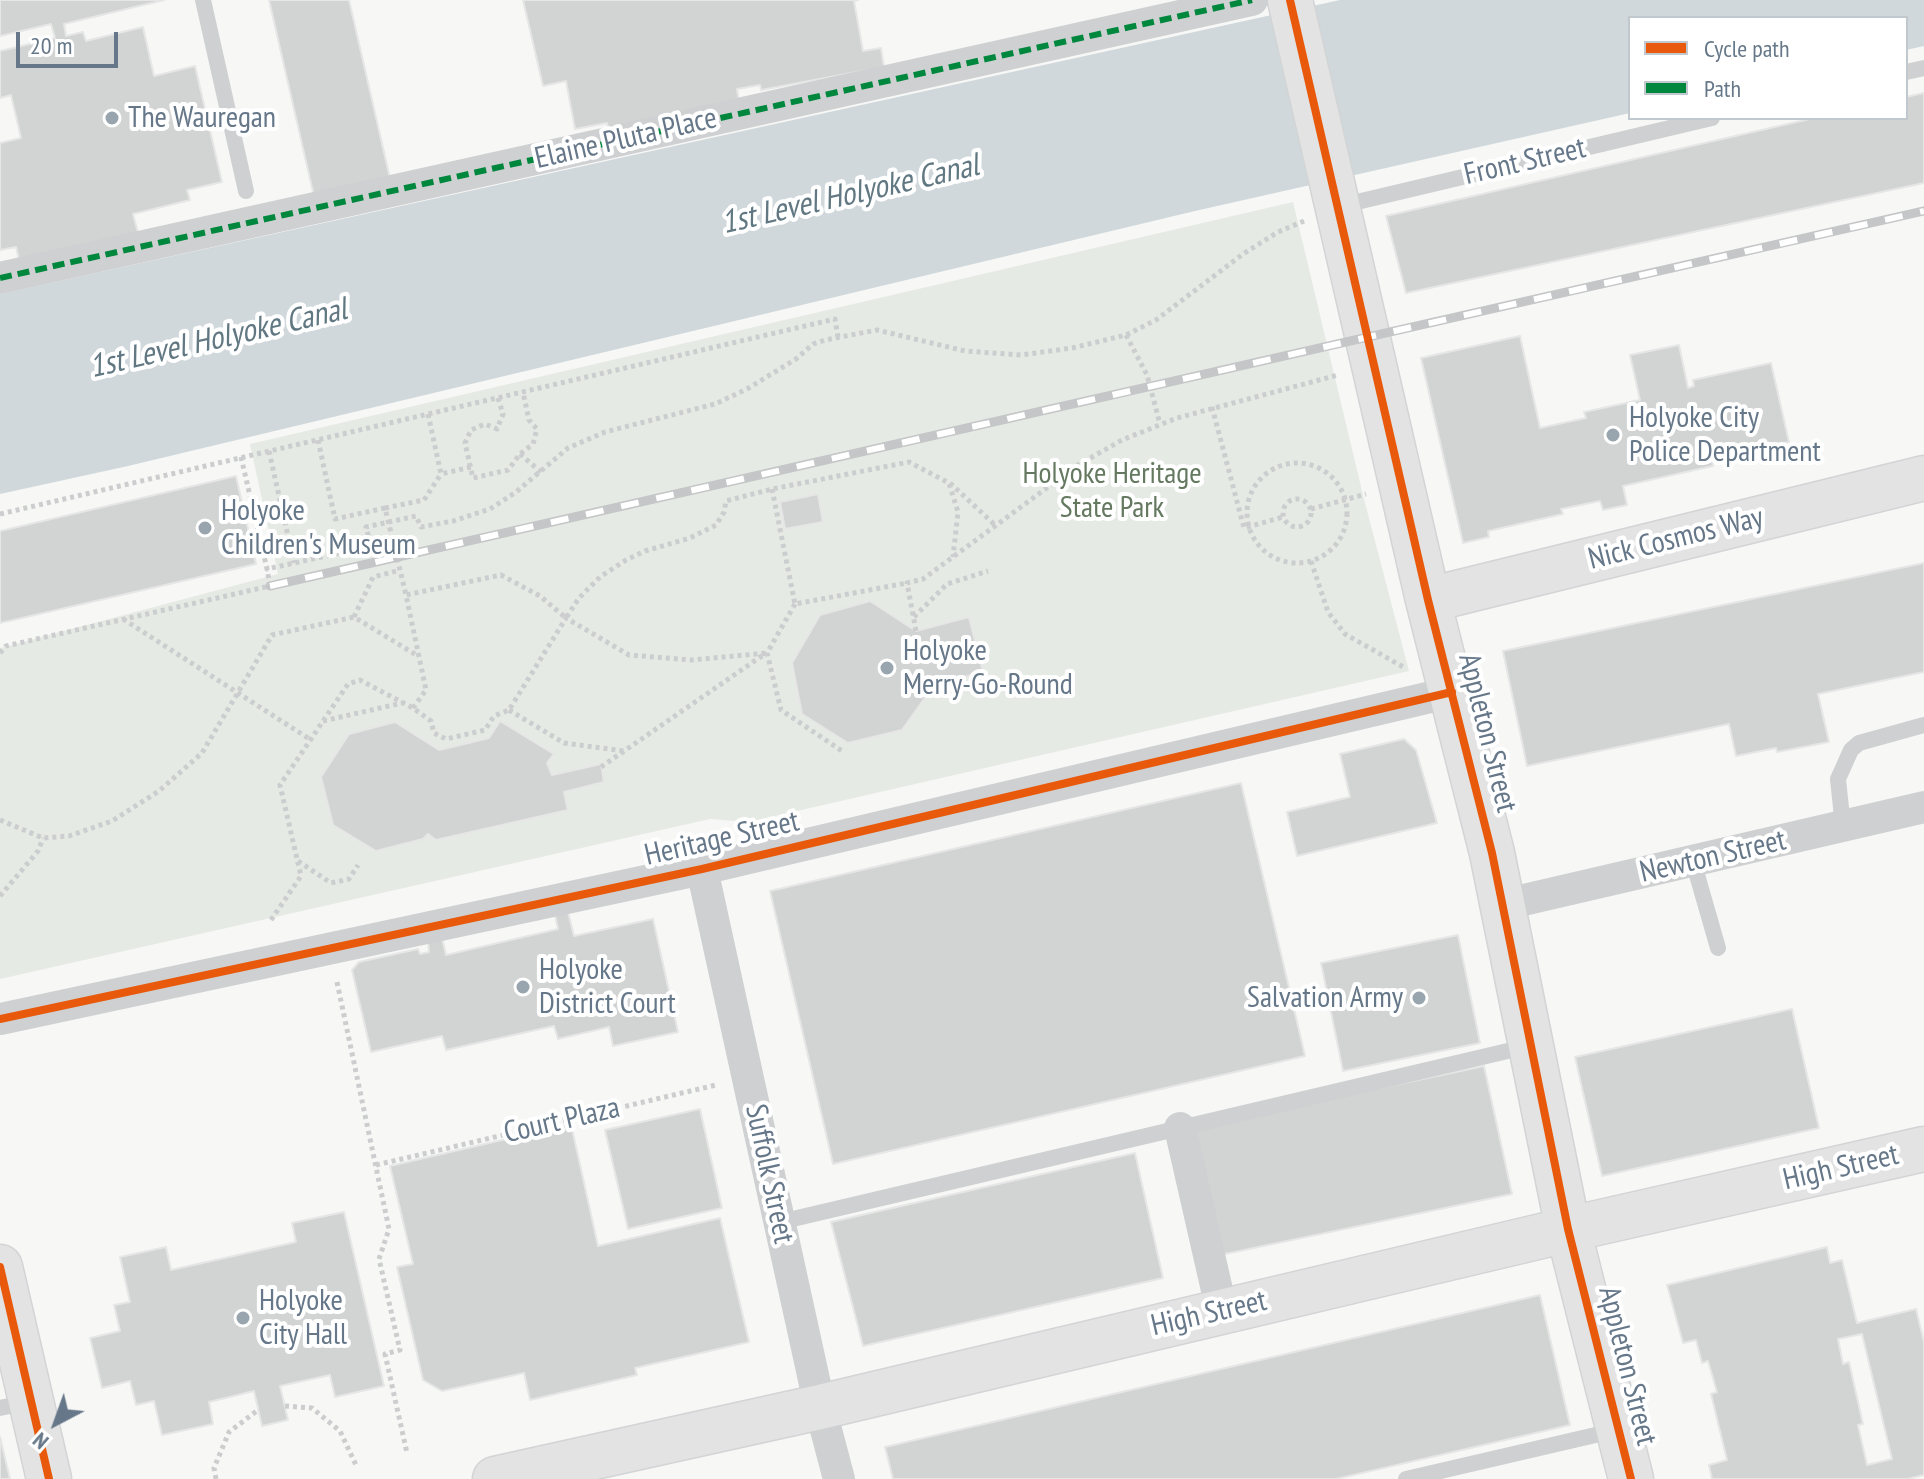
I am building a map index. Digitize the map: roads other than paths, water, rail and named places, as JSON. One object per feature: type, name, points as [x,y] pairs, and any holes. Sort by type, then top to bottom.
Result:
[{"type":"street","name":"Elaine Pluta Place","points":[[0,278],[1252,0]]},
{"type":"street","name":"Appleton Street","points":[[1290,0],[1428,600],[1492,853],[1568,1229],[1631,1479]]},
{"type":"street","name":"Nick Cosmos Way","points":[[1428,600],[1924,478]]},
{"type":"street","name":"Heritage Street","points":[[0,1019],[702,869],[1452,692]]},
{"type":"street","name":"Newton Street","points":[[1502,905],[1924,807]]},
{"type":"street","name":"Suffolk Street","points":[[702,869],[820,1407],[839,1479]]},
{"type":"street","points":[[1180,1128],[1222,1312]]},
{"type":"street","name":"High Street","points":[[495,1479],[820,1407],[1568,1229],[1924,1149]]},
{"type":"street","points":[[0,1267],[16,1405],[49,1479]]},
{"type":"lane","points":[[203,0],[246,191]]},
{"type":"lane","name":"Front Street","points":[[1337,198],[1703,120]]},
{"type":"lane","points":[[1843,827],[1838,779],[1851,750],[1859,743],[1924,725]]},
{"type":"lane","points":[[1693,861],[1718,948]]},
{"type":"lane","points":[[780,1222],[1531,1046]]},
{"type":"lane","points":[[1406,1479],[1619,1430]]},
{"type":"water","name":"1st Level Holyoke Canal","points":[[1340,0],[1924,0],[1924,46],[1908,50],[1908,16],[1628,16],[1628,113],[1195,211],[0,494],[0,294]]},
{"type":"railway","points":[[270,586],[1924,211]]},
{"type":"place","name":"The Wauregan","points":[[112,118]]},
{"type":"place","name":"Holyoke City Police Department","points":[[1613,435]]},
{"type":"place","name":"Holyoke Children's Museum","points":[[205,528]]},
{"type":"place","name":"Holyoke Merry-Go-Round","points":[[887,668]]},
{"type":"place","name":"Holyoke District Court","points":[[523,987]]},
{"type":"place","name":"Salvation Army","points":[[1419,998]]},
{"type":"place","name":"Holyoke City Hall","points":[[243,1318]]},
{"type":"park label","name":"Holyoke Heritage State Park","points":[[1112,491]]}]
